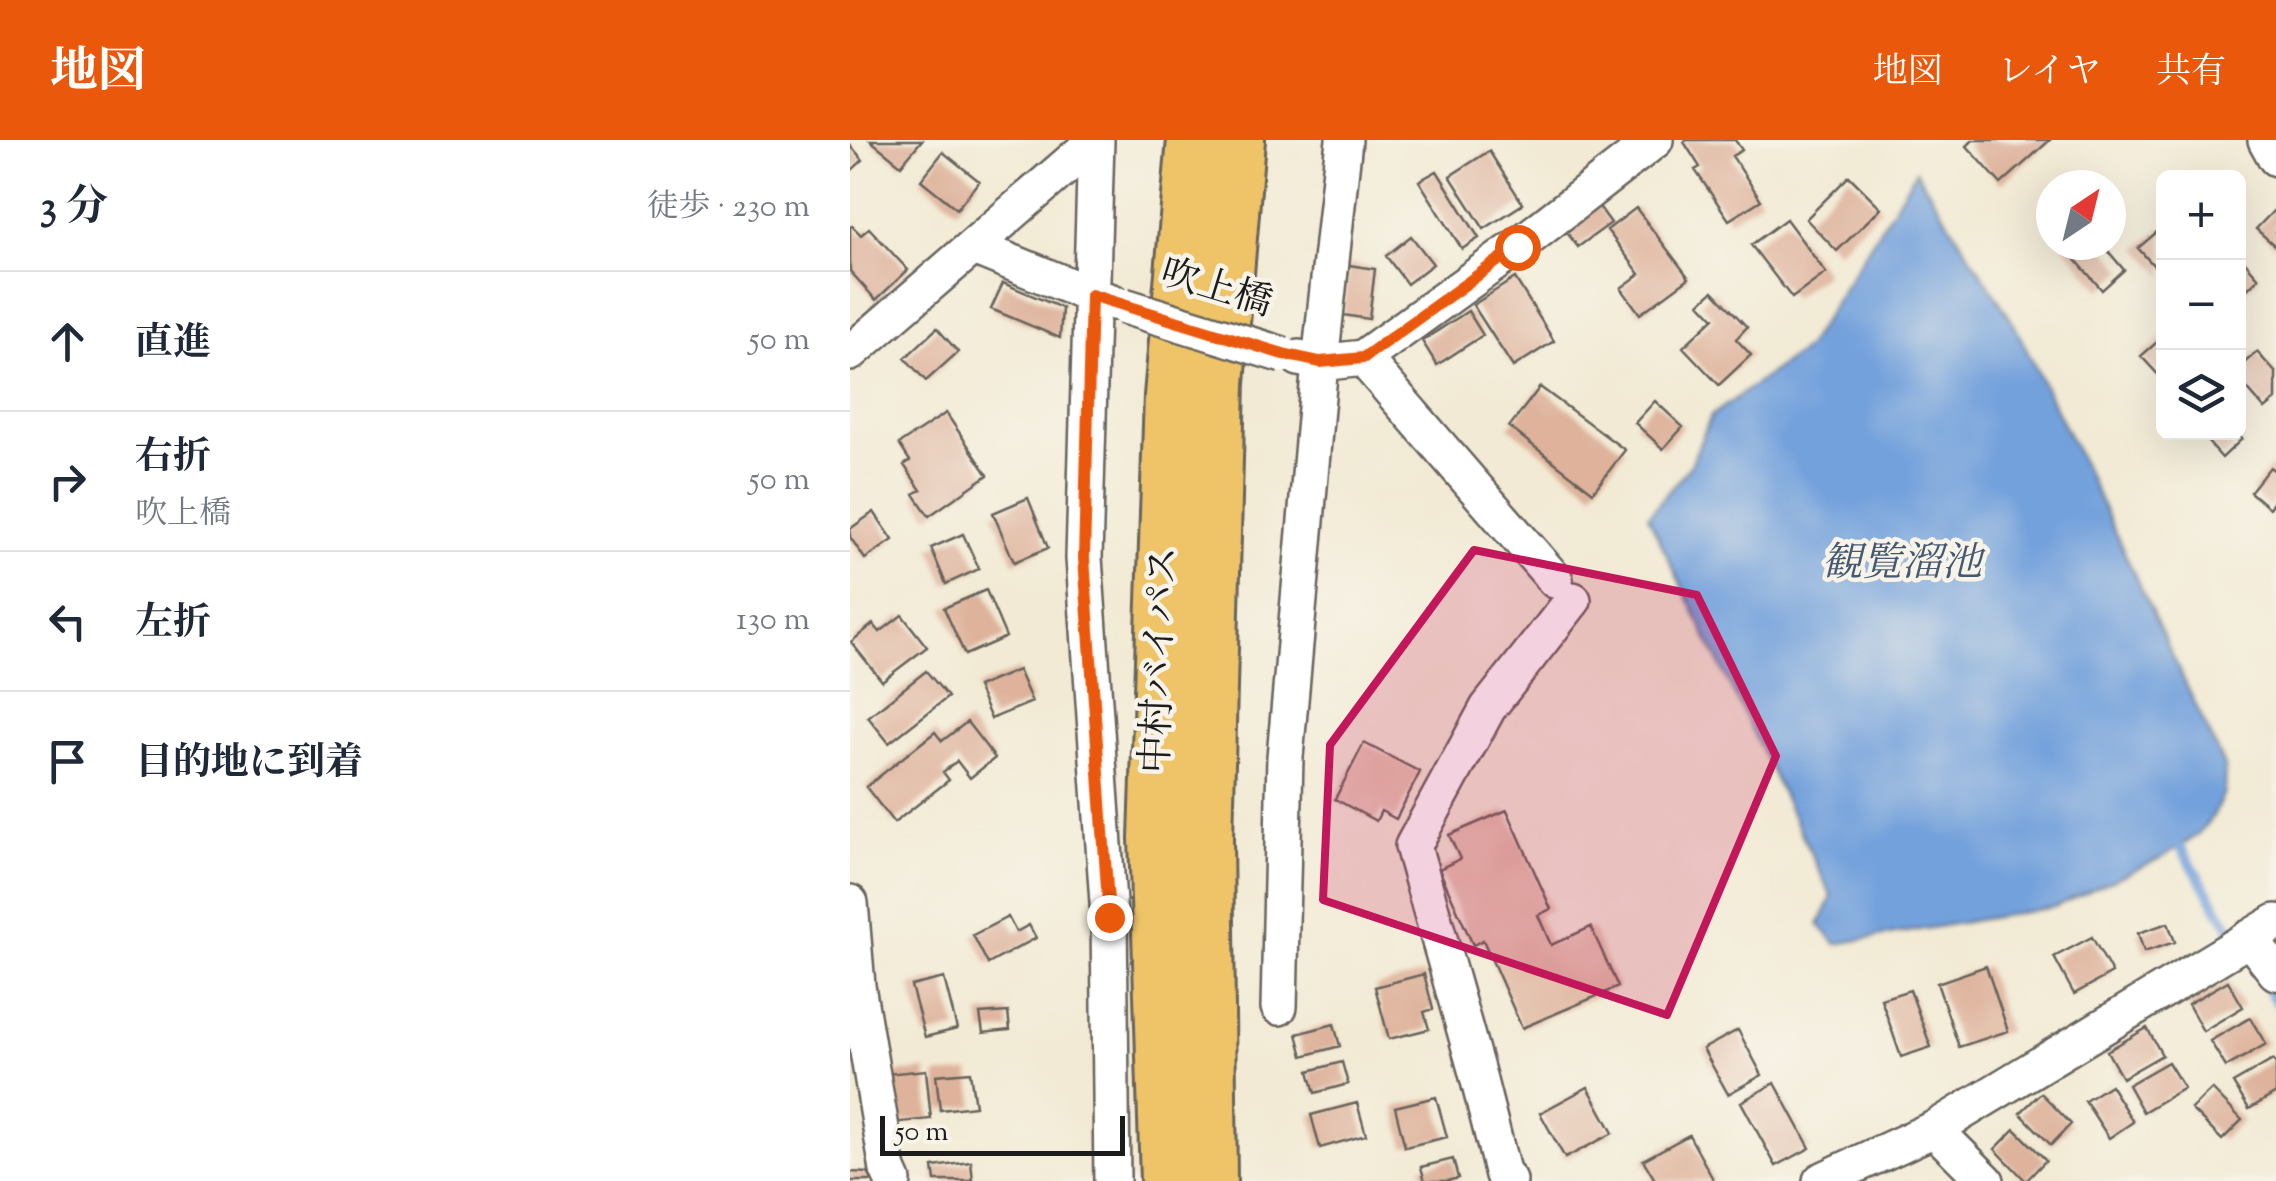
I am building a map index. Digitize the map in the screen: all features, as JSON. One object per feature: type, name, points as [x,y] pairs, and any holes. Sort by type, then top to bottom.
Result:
[{"type":"highway","name":"中村バイパス","points":[[1167,1181],[1156,838],[1170,396],[1194,140]]},
{"type":"highway","name":"中村バイパス","points":[[1210,1181],[1206,839],[1218,383],[1238,140]]},
{"type":"street","points":[[850,353],[1096,140]]},
{"type":"street","points":[[1096,140],[1084,558],[1109,917],[1112,1181]]},
{"type":"street","points":[[1279,1007],[1285,757],[1344,140]]},
{"type":"street","points":[[1504,1179],[1414,846],[1488,708],[1564,590],[1363,358],[1517,247],[1654,140]]},
{"type":"street","points":[[2266,140],[2276,158]]},
{"type":"street","name":"吹上橋","points":[[974,247],[1091,295],[1283,354],[1320,362],[1363,358]]},
{"type":"street","points":[[850,903],[856,986],[893,1181]]},
{"type":"street","points":[[1822,1181],[1934,1130],[2251,937],[2276,972]]},
{"type":"street","points":[[1934,1130],[1986,1181]]},
{"type":"highlighted area","points":[[1474,550],[1697,595],[1776,756],[1667,1015],[1323,900],[1330,745]]},
{"type":"water","name":"観覧溜池","points":[[1916,171],[2014,324],[2225,768],[2224,793],[2213,816],[2197,835],[2163,857],[2054,907],[1836,944],[1819,925],[1832,897],[1648,516],[1691,464],[1711,416],[1806,348]]},
{"type":"building","points":[[870,140],[922,140],[901,165]]},
{"type":"building","points":[[1735,140],[1742,150],[1732,156],[1761,200],[1729,220],[1695,170],[1700,167],[1684,142]]},
{"type":"building","points":[[1973,140],[2050,140],[2001,184],[1967,146]]},
{"type":"building","points":[[850,145],[863,160],[850,172]]},
{"type":"building","points":[[1489,151],[1523,204],[1484,229],[1450,176]]},
{"type":"building","points":[[943,152],[979,181],[957,209],[921,180]]},
{"type":"building","points":[[1437,171],[1479,238],[1462,249],[1419,181]]},
{"type":"building","points":[[1849,176],[1881,208],[1837,251],[1806,219]]},
{"type":"building","points":[[1598,205],[1611,223],[1578,247],[1565,230]]},
{"type":"building","points":[[1636,208],[1689,278],[1640,314],[1621,288],[1640,274],[1607,230]]},
{"type":"building","points":[[2276,208],[2276,247],[2256,229]]},
{"type":"building","points":[[1786,219],[1826,273],[1792,298],[1751,245]]},
{"type":"building","points":[[852,226],[861,235],[869,228],[908,270],[876,300],[850,271]]},
{"type":"building","points":[[2156,233],[2156,268],[2138,248]]},
{"type":"building","points":[[1411,236],[1433,264],[1407,284],[1386,256]]},
{"type":"building","points":[[2076,260],[2116,260],[2124,270],[2102,290]]},
{"type":"building","points":[[2246,263],[2259,278],[2246,290]]},
{"type":"building","points":[[1349,265],[1375,269],[1369,319],[1343,315]]},
{"type":"building","points":[[1515,278],[1554,341],[1513,367],[1473,305]]},
{"type":"building","points":[[1003,283],[1062,308],[1060,338],[991,309]]},
{"type":"building","points":[[1713,291],[1747,327],[1736,339],[1751,355],[1719,385],[1683,347],[1714,318],[1700,303]]},
{"type":"building","points":[[1468,311],[1483,335],[1437,365],[1422,341]]},
{"type":"building","points":[[937,328],[958,352],[926,381],[905,358]]},
{"type":"building","points":[[2156,343],[2156,372],[2141,356]]},
{"type":"building","points":[[2257,352],[2276,373],[2276,400],[2265,409],[2246,387],[2246,361]]},
{"type":"building","points":[[1540,387],[1625,450],[1593,492],[1509,427]]},
{"type":"building","points":[[1655,401],[1683,427],[1663,449],[1635,423]]},
{"type":"building","points":[[946,413],[988,475],[929,516],[914,494],[921,490],[904,465],[910,461],[899,444]]},
{"type":"building","points":[[2206,440],[2241,440],[2222,458]]},
{"type":"building","points":[[2270,467],[2276,472],[2276,498],[2269,508],[2250,492]]},
{"type":"building","points":[[1028,498],[1048,548],[1014,562],[993,513]]},
{"type":"building","points":[[874,512],[893,540],[865,559],[850,537],[850,529]]},
{"type":"building","points":[[963,534],[979,569],[946,584],[931,548]]},
{"type":"building","points":[[986,590],[1006,637],[965,655],[944,608]]},
{"type":"building","points":[[902,615],[927,647],[882,681],[851,642],[873,624],[880,632]]},
{"type":"building","points":[[1018,670],[1032,702],[991,719],[977,687]]},
{"type":"building","points":[[926,671],[948,697],[889,743],[868,717]]},
{"type":"building","points":[[967,722],[995,758],[970,778],[957,761],[943,772],[949,780],[894,823],[866,787],[935,732],[942,741]]},
{"type":"building","points":[[1364,743],[1420,772],[1396,819],[1381,811],[1376,821],[1335,799]]},
{"type":"building","points":[[1507,810],[1551,909],[1538,915],[1551,945],[1591,927],[1618,987],[1522,1028],[1483,940],[1473,945],[1439,869],[1460,859],[1449,835]]},
{"type":"building","points":[[1008,917],[1016,932],[1029,925],[1036,938],[988,964],[973,935]]},
{"type":"building","points":[[2168,923],[2175,942],[2144,952],[2138,933]]},
{"type":"building","points":[[2092,937],[2112,973],[2074,994],[2054,957]]},
{"type":"building","points":[[1986,966],[2008,1031],[1959,1047],[1937,983]]},
{"type":"building","points":[[1424,974],[1433,1009],[1424,1012],[1429,1029],[1389,1039],[1375,987]]},
{"type":"building","points":[[944,978],[957,1029],[925,1037],[911,986]]},
{"type":"building","points":[[2228,981],[2243,1007],[2203,1031],[2188,1004]]},
{"type":"building","points":[[1910,990],[1931,1047],[1901,1057],[1881,999]]},
{"type":"building","points":[[1008,1012],[1010,1030],[983,1033],[980,1014]]},
{"type":"building","points":[[2250,1018],[2266,1044],[2226,1067],[2210,1041]]},
{"type":"building","points":[[1334,1024],[1340,1046],[1303,1056],[1297,1034]]},
{"type":"building","points":[[2147,1028],[2162,1055],[2122,1078],[2107,1051]]},
{"type":"building","points":[[1738,1030],[1762,1075],[1728,1094],[1703,1049]]},
{"type":"building","points":[[2273,1060],[2276,1093],[2249,1109],[2233,1083]]},
{"type":"building","points":[[1342,1062],[1348,1084],[1315,1093],[1309,1071]]},
{"type":"building","points":[[2168,1062],[2184,1088],[2143,1112],[2128,1085]]},
{"type":"building","points":[[926,1070],[931,1119],[891,1123],[885,1074]]},
{"type":"building","points":[[970,1072],[975,1106],[940,1110],[936,1075]]},
{"type":"building","points":[[1775,1083],[1810,1148],[1776,1166],[1741,1102]]},
{"type":"building","points":[[2110,1085],[2133,1122],[2109,1138],[2085,1101]]},
{"type":"building","points":[[1588,1087],[1613,1133],[1565,1158],[1540,1113]]},
{"type":"building","points":[[2212,1089],[2242,1120],[2222,1140],[2191,1109]]},
{"type":"building","points":[[2041,1093],[2071,1124],[2051,1145],[2020,1113]]},
{"type":"building","points":[[1436,1097],[1447,1137],[1405,1147],[1395,1107]]},
{"type":"building","points":[[1357,1103],[1366,1135],[1320,1148],[1311,1115]]},
{"type":"building","points":[[2015,1129],[2046,1160],[2026,1181],[1995,1149]]},
{"type":"building","points":[[1689,1135],[1714,1181],[1649,1181],[1654,1178],[1643,1160]]},
{"type":"building","points":[[1453,1159],[1458,1178],[1425,1181],[1421,1167]]},
{"type":"building","points":[[971,1162],[973,1181],[935,1181],[933,1167]]},
{"type":"building","points":[[850,1172],[868,1173],[873,1181],[850,1181]]},
{"type":"waterway","points":[[2180,846],[2237,939]]},
{"type":"waterway","points":[[2259,974],[2276,1002]]},
{"type":"route","points":[[1109,917],[1084,558],[1091,295],[1283,354],[1320,362],[1363,358],[1517,247]]}]
